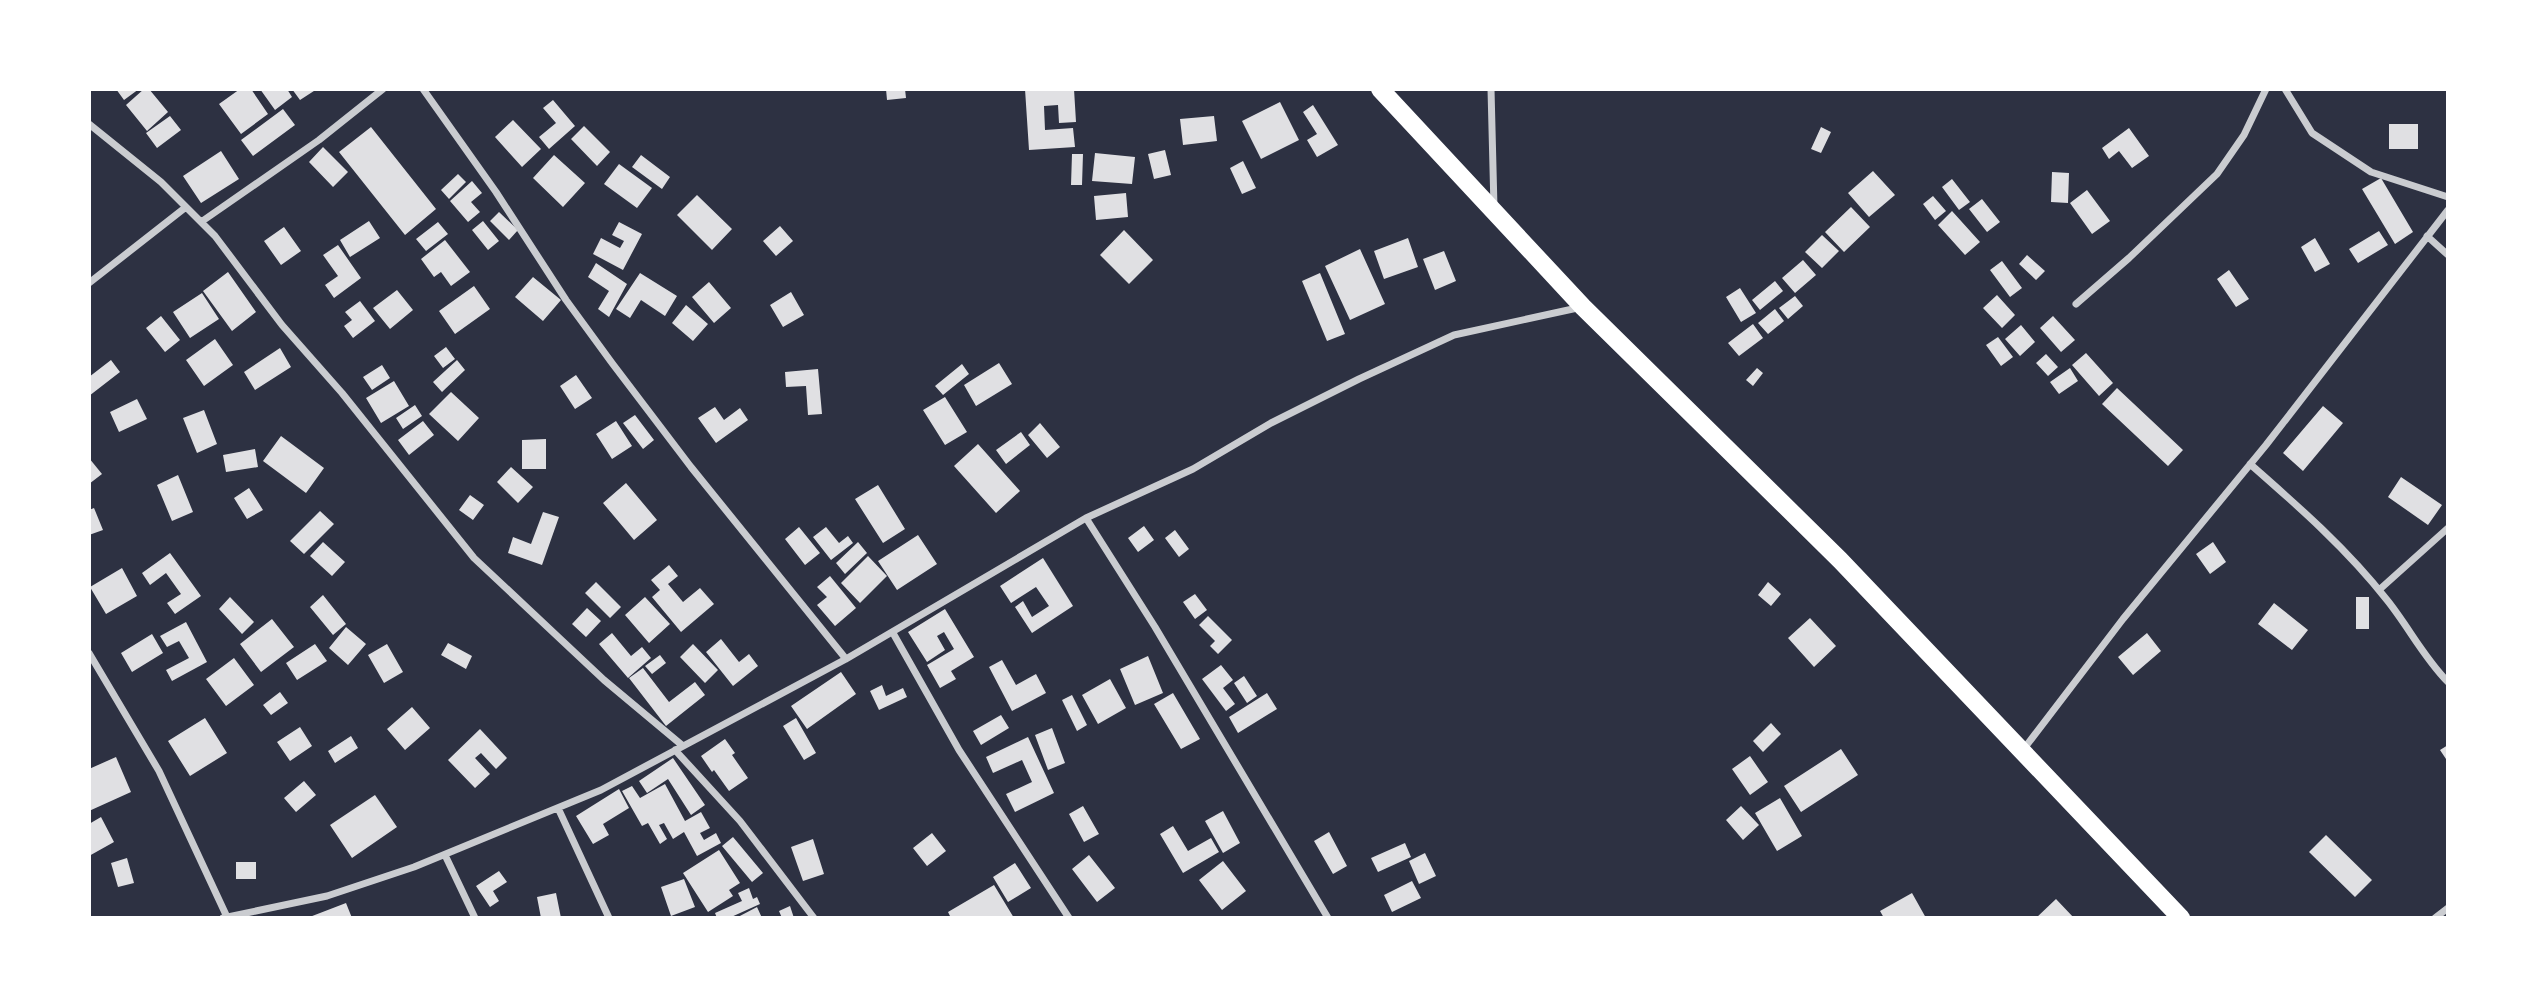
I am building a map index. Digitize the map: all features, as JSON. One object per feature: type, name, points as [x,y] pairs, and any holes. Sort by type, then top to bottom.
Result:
[{"type":"highway","points":[[1380,89],[1583,307],[1840,560],[2175,916]]},
{"type":"street","points":[[201,222],[319,140],[383,89]]},
{"type":"street","points":[[423,89],[604,353],[691,467],[846,659]]},
{"type":"street","points":[[1491,89],[1494,211]]},
{"type":"street","points":[[2076,304],[2129,258],[2217,174],[2244,135],[2266,89]]},
{"type":"street","points":[[2285,89],[2312,133],[2371,172],[2448,197]]},
{"type":"street","points":[[89,124],[162,182],[215,236],[282,325],[392,454],[474,558],[679,748],[740,821],[814,918]]},
{"type":"street","points":[[89,283],[186,206]]},
{"type":"street","points":[[2022,751],[2131,609],[2250,464],[2448,210]]},
{"type":"street","points":[[2427,236],[2448,255]]},
{"type":"street","points":[[89,653],[159,771],[225,917],[247,915],[327,896],[445,855],[601,790],[893,633],[1086,518],[1193,468],[1271,423],[1359,379],[1454,335],[1583,307]]},
{"type":"street","points":[[2250,464],[2343,550],[2379,590],[2437,671],[2448,682]]},
{"type":"street","points":[[1086,518],[1155,626],[1328,918]]},
{"type":"street","points":[[2379,590],[2448,528]]},
{"type":"street","points":[[893,633],[959,751],[1069,918]]},
{"type":"street","points":[[558,808],[609,918]]},
{"type":"street","points":[[445,855],[475,918]]},
{"type":"street","points":[[2435,918],[2448,908]]},
{"type":"building","points":[[116,89],[139,89],[124,100]]},
{"type":"building","points":[[144,89],[149,89],[168,112],[147,131],[126,105]]},
{"type":"building","points":[[240,89],[251,89],[268,114],[241,134],[219,104]]},
{"type":"building","points":[[260,89],[287,89],[292,97],[275,110]]},
{"type":"building","points":[[292,89],[317,89],[300,100]]},
{"type":"building","points":[[886,89],[905,89],[906,98],[887,100]]},
{"type":"building","points":[[1025,89],[1074,89],[1076,122],[1059,123],[1058,105],[1044,106],[1045,130],[1073,128],[1075,147],[1029,150]]},
{"type":"building","points":[[553,100],[575,126],[549,149],[539,137],[556,123],[543,108]]},
{"type":"building","points":[[1280,102],[1299,140],[1261,159],[1242,121]]},
{"type":"building","points":[[1313,105],[1338,145],[1317,157],[1307,140],[1317,134],[1303,112]]},
{"type":"building","points":[[283,109],[295,125],[253,156],[241,140]]},
{"type":"building","points":[[170,116],[181,130],[157,148],[146,133]]},
{"type":"building","points":[[1214,116],[1217,141],[1183,145],[1180,119]]},
{"type":"building","points":[[513,120],[541,149],[522,167],[495,137]]},
{"type":"building","points":[[2389,124],[2418,124],[2418,149],[2389,149]]},
{"type":"building","points":[[584,126],[610,152],[597,166],[571,139]]},
{"type":"building","points":[[371,127],[436,209],[405,235],[339,152]]},
{"type":"building","points":[[1821,127],[1831,132],[1821,153],[1811,149]]},
{"type":"building","points":[[2129,128],[2149,156],[2132,168],[2119,151],[2109,159],[2102,148]]},
{"type":"building","points":[[323,147],[348,172],[333,187],[309,162]]},
{"type":"building","points":[[1165,150],[1171,175],[1154,179],[1148,154]]},
{"type":"building","points":[[221,151],[239,179],[201,203],[183,176]]},
{"type":"building","points":[[1095,153],[1135,157],[1132,184],[1092,181]]},
{"type":"building","points":[[1072,154],[1083,154],[1082,185],[1071,185]]},
{"type":"building","points":[[554,155],[585,183],[563,207],[533,178]]},
{"type":"building","points":[[641,155],[670,177],[662,189],[632,167]]},
{"type":"building","points":[[1243,161],[1256,188],[1242,194],[1230,168]]},
{"type":"building","points":[[619,164],[652,188],[637,208],[604,184]]},
{"type":"building","points":[[1873,171],[1895,195],[1869,217],[1848,193]]},
{"type":"building","points":[[2052,172],[2069,173],[2068,203],[2051,202]]},
{"type":"building","points":[[458,174],[466,182],[449,199],[441,190]]},
{"type":"building","points":[[2381,178],[2413,232],[2395,244],[2362,189]]},
{"type":"building","points":[[1952,179],[1970,202],[1959,210],[1942,187]]},
{"type":"building","points":[[472,181],[482,193],[471,202],[480,212],[468,222],[450,201]]},
{"type":"building","points":[[2087,190],[2110,221],[2092,234],[2070,203]]},
{"type":"building","points":[[1126,193],[1128,217],[1096,220],[1094,196]]},
{"type":"building","points":[[697,195],[732,229],[712,250],[677,215]]},
{"type":"building","points":[[1933,196],[1946,211],[1935,220],[1923,204]]},
{"type":"building","points":[[1982,199],[2000,222],[1987,232],[1969,209]]},
{"type":"building","points":[[1851,207],[1870,227],[1844,252],[1825,232]]},
{"type":"building","points":[[1952,211],[1980,242],[1965,255],[1938,225]]},
{"type":"building","points":[[499,212],[518,230],[509,240],[490,221]]},
{"type":"building","points":[[369,221],[380,238],[350,257],[340,240]]},
{"type":"building","points":[[483,221],[499,241],[488,250],[472,230]]},
{"type":"building","points":[[438,222],[448,234],[426,251],[416,239]]},
{"type":"building","points":[[619,222],[642,234],[623,270],[593,254],[601,238],[620,248],[624,241],[612,235]]},
{"type":"building","points":[[780,226],[793,241],[776,256],[763,241]]},
{"type":"building","points":[[284,227],[301,251],[281,265],[264,241]]},
{"type":"building","points":[[1124,230],[1153,260],[1129,284],[1100,255]]},
{"type":"building","points":[[2379,231],[2388,245],[2358,263],[2349,249]]},
{"type":"building","points":[[1822,235],[1839,251],[1822,268],[1805,252]]},
{"type":"building","points":[[1408,238],[1418,267],[1384,279],[1374,251]]},
{"type":"building","points":[[2315,238],[2330,264],[2315,272],[2301,247]]},
{"type":"building","points":[[445,240],[470,272],[451,286],[441,272],[434,277],[421,259]]},
{"type":"building","points":[[338,245],[361,278],[334,298],[325,285],[338,276],[323,255]]},
{"type":"building","points":[[1360,249],[1385,304],[1350,320],[1325,266]]},
{"type":"building","points":[[1444,251],[1456,281],[1435,290],[1423,259]]},
{"type":"building","points":[[2027,255],[2045,271],[2036,280],[2019,264]]},
{"type":"building","points":[[1803,260],[1816,275],[1795,293],[1782,278]]},
{"type":"building","points":[[2002,261],[2022,288],[2010,297],[1990,270]]},
{"type":"building","points":[[596,263],[627,284],[609,317],[598,309],[609,291],[588,277]]},
{"type":"building","points":[[2229,270],[2249,299],[2236,307],[2217,279]]},
{"type":"building","points":[[228,272],[256,312],[232,331],[203,291]]},
{"type":"building","points":[[640,273],[677,296],[665,316],[641,300],[630,318],[616,309]]},
{"type":"building","points":[[1320,273],[1345,334],[1327,341],[1302,281]]},
{"type":"building","points":[[533,277],[561,300],[543,321],[515,297]]},
{"type":"building","points":[[1775,281],[1783,291],[1760,310],[1752,300]]},
{"type":"building","points":[[709,282],[731,308],[714,323],[692,297]]},
{"type":"building","points":[[474,286],[490,309],[455,334],[439,311]]},
{"type":"building","points":[[1740,288],[1756,313],[1741,322],[1726,297]]},
{"type":"building","points":[[397,290],[413,310],[390,329],[373,308]]},
{"type":"building","points":[[791,292],[804,315],[783,327],[770,305]]},
{"type":"building","points":[[202,293],[219,319],[190,338],[173,312]]},
{"type":"building","points":[[1997,295],[2015,315],[2002,328],[1983,308]]},
{"type":"building","points":[[1795,296],[1803,306],[1788,319],[1779,308]]},
{"type":"building","points":[[360,301],[375,321],[353,338],[344,326],[352,320],[345,312]]},
{"type":"building","points":[[686,305],[708,324],[693,341],[672,323]]},
{"type":"building","points":[[1775,309],[1784,321],[1768,334],[1758,323]]},
{"type":"building","points":[[161,316],[180,340],[165,352],[146,328]]},
{"type":"building","points":[[2053,316],[2075,340],[2061,352],[2040,328]]},
{"type":"building","points":[[1753,324],[1763,338],[1739,356],[1728,343]]},
{"type":"building","points":[[2021,325],[2035,342],[2020,356],[2005,339]]},
{"type":"building","points":[[1998,337],[2013,357],[2001,366],[1986,345]]},
{"type":"building","points":[[215,339],[233,365],[204,386],[186,360]]},
{"type":"building","points":[[446,347],[455,359],[443,368],[434,356]]},
{"type":"building","points":[[280,348],[291,367],[255,390],[244,372]]},
{"type":"building","points":[[2086,353],[2113,383],[2099,396],[2072,365]]},
{"type":"building","points":[[2046,354],[2058,367],[2048,376],[2036,363]]},
{"type":"building","points":[[111,360],[120,372],[89,396],[89,377]]},
{"type":"building","points":[[457,360],[465,370],[442,392],[433,382]]},
{"type":"building","points":[[999,363],[1012,384],[976,406],[964,385]]},
{"type":"building","points":[[962,364],[969,374],[943,395],[935,386]]},
{"type":"building","points":[[382,365],[390,378],[372,390],[363,377]]},
{"type":"building","points":[[1757,368],[1763,373],[1753,386],[1746,380]]},
{"type":"building","points":[[2070,368],[2078,381],[2059,394],[2050,382]]},
{"type":"building","points":[[818,369],[822,414],[808,415],[806,386],[786,387],[785,372]]},
{"type":"building","points":[[576,375],[592,398],[575,409],[560,386]]},
{"type":"building","points":[[394,381],[409,406],[381,423],[366,398]]},
{"type":"building","points":[[2117,388],[2183,450],[2168,466],[2102,404]]},
{"type":"building","points":[[451,392],[479,418],[458,441],[429,414]]},
{"type":"building","points":[[945,397],[967,432],[945,445],[923,410]]},
{"type":"building","points":[[137,399],[147,419],[119,432],[110,412]]},
{"type":"building","points":[[415,405],[422,416],[403,429],[396,418]]},
{"type":"building","points":[[2323,406],[2343,423],[2303,471],[2283,453]]},
{"type":"building","points":[[715,407],[724,420],[740,408],[748,420],[716,443],[698,418]]},
{"type":"building","points":[[204,410],[217,444],[197,453],[183,418]]},
{"type":"building","points":[[635,415],[654,440],[643,449],[623,423]]},
{"type":"building","points":[[423,421],[434,435],[409,455],[398,440]]},
{"type":"building","points":[[616,421],[632,446],[612,459],[596,434]]},
{"type":"building","points":[[1040,423],[1060,447],[1047,458],[1028,435]]},
{"type":"building","points":[[1021,432],[1030,445],[1006,464],[996,450]]},
{"type":"building","points":[[281,436],[324,468],[306,493],[263,461]]},
{"type":"building","points":[[546,439],[546,469],[522,469],[522,440]]},
{"type":"building","points":[[978,444],[1020,491],[996,513],[954,466]]},
{"type":"building","points":[[255,449],[258,467],[226,472],[223,455]]},
{"type":"building","points":[[89,458],[102,474],[89,484]]},
{"type":"building","points":[[511,467],[533,487],[518,503],[497,482]]},
{"type":"building","points":[[178,475],[193,512],[172,521],[157,485]]},
{"type":"building","points":[[2401,477],[2442,505],[2428,525],[2388,497]]},
{"type":"building","points":[[626,483],[657,520],[634,540],[603,503]]},
{"type":"building","points":[[878,485],[905,529],[883,543],[855,499]]},
{"type":"building","points":[[249,488],[263,510],[247,519],[234,498]]},
{"type":"building","points":[[470,495],[484,505],[473,520],[459,510]]},
{"type":"building","points":[[94,508],[103,530],[89,535],[89,510]]},
{"type":"building","points":[[320,511],[334,524],[304,554],[290,541]]},
{"type":"building","points":[[543,512],[559,517],[542,565],[508,553],[513,537],[531,544]]},
{"type":"building","points":[[1144,526],[1154,540],[1138,552],[1128,538]]},
{"type":"building","points":[[799,527],[820,553],[805,565],[785,539]]},
{"type":"building","points":[[826,527],[839,543],[848,536],[853,543],[831,560],[813,537]]},
{"type":"building","points":[[1175,530],[1189,549],[1179,557],[1165,538]]},
{"type":"building","points":[[918,535],[937,564],[897,590],[878,561]]},
{"type":"building","points":[[323,542],[345,562],[332,576],[310,556]]},
{"type":"building","points":[[858,542],[867,553],[845,574],[836,563]]},
{"type":"building","points":[[2213,542],[2226,562],[2210,574],[2196,554]]},
{"type":"building","points":[[170,553],[201,596],[175,614],[167,603],[181,594],[166,573],[150,585],[142,573]]},
{"type":"building","points":[[868,556],[887,576],[860,603],[841,583]]},
{"type":"building","points":[[1043,558],[1073,606],[1032,633],[1015,607],[1023,601],[1032,617],[1049,606],[1036,587],[1011,603],[1000,586]]},
{"type":"building","points":[[669,565],[678,576],[668,584],[683,602],[700,588],[714,604],[681,632],[652,597],[660,590],[651,580]]},
{"type":"building","points":[[122,568],[137,596],[106,614],[90,587]]},
{"type":"building","points":[[830,576],[856,608],[835,626],[817,605],[827,597],[817,587]]},
{"type":"building","points":[[596,582],[621,607],[610,618],[585,593]]},
{"type":"building","points":[[1768,582],[1781,594],[1771,606],[1758,595]]},
{"type":"building","points":[[1195,594],[1207,610],[1195,619],[1183,602]]},
{"type":"building","points":[[323,595],[346,624],[333,635],[310,607]]},
{"type":"building","points":[[230,597],[254,622],[242,634],[219,609]]},
{"type":"building","points":[[645,597],[670,624],[649,643],[625,615]]},
{"type":"building","points":[[2356,597],[2369,597],[2369,629],[2356,629]]},
{"type":"building","points":[[2274,603],[2308,630],[2292,650],[2258,624]]},
{"type":"building","points":[[587,608],[601,621],[586,637],[572,624]]},
{"type":"building","points":[[945,609],[974,657],[951,671],[956,679],[940,688],[927,665],[954,649],[944,632],[937,636],[945,650],[927,662],[908,632]]},
{"type":"building","points":[[1208,616],[1232,640],[1218,654],[1210,646],[1215,641],[1199,625]]},
{"type":"building","points":[[1810,618],[1836,646],[1814,667],[1788,638]]},
{"type":"building","points":[[272,619],[294,647],[261,672],[240,644]]},
{"type":"building","points":[[186,622],[207,662],[172,681],[166,670],[189,658],[179,641],[167,647],[160,636]]},
{"type":"building","points":[[346,627],[366,644],[348,665],[329,648]]},
{"type":"building","points":[[612,633],[631,656],[642,647],[651,658],[628,678],[599,644]]},
{"type":"building","points":[[2147,633],[2161,651],[2133,675],[2118,657]]},
{"type":"building","points":[[152,634],[163,653],[132,672],[121,653]]},
{"type":"building","points":[[721,639],[739,662],[749,654],[758,666],[733,686],[706,652]]},
{"type":"building","points":[[448,643],[472,656],[466,669],[441,655]]},
{"type":"building","points":[[315,644],[327,661],[297,680],[286,663]]},
{"type":"building","points":[[387,644],[403,672],[384,683],[368,655]]},
{"type":"building","points":[[693,644],[718,670],[705,683],[680,657]]},
{"type":"building","points":[[660,655],[666,663],[652,674],[645,666]]},
{"type":"building","points":[[1148,656],[1163,693],[1135,705],[1120,669]]},
{"type":"building","points":[[234,658],[254,685],[226,706],[206,679]]},
{"type":"building","points":[[1002,660],[1016,685],[1036,674],[1046,693],[1012,711],[989,667]]},
{"type":"building","points":[[1221,665],[1233,680],[1223,688],[1235,704],[1226,711],[1202,679]]},
{"type":"building","points":[[643,668],[669,702],[695,682],[705,695],[666,726],[629,678]]},
{"type":"building","points":[[841,672],[856,694],[807,729],[791,706]]},
{"type":"building","points":[[1244,676],[1257,696],[1247,703],[1234,683]]},
{"type":"building","points":[[1110,679],[1126,708],[1098,724],[1082,695]]},
{"type":"building","points":[[882,685],[886,696],[903,688],[907,697],[879,710],[870,691]]},
{"type":"building","points":[[280,692],[288,703],[271,715],[263,705]]},
{"type":"building","points":[[1173,693],[1200,739],[1181,749],[1154,704]]},
{"type":"building","points":[[1267,693],[1277,709],[1238,733],[1229,717]]},
{"type":"building","points":[[1072,695],[1087,725],[1077,731],[1062,700]]},
{"type":"building","points":[[412,707],[430,728],[405,750],[387,729]]},
{"type":"building","points":[[1001,715],[1009,728],[981,745],[973,731]]},
{"type":"building","points":[[205,718],[227,753],[190,776],[168,741]]},
{"type":"building","points":[[796,718],[816,753],[804,760],[783,726]]},
{"type":"building","points":[[1771,723],[1781,734],[1763,752],[1753,741]]},
{"type":"building","points":[[300,727],[312,746],[290,761],[277,742]]},
{"type":"building","points":[[1052,728],[1065,763],[1048,770],[1035,735]]},
{"type":"building","points":[[480,729],[507,758],[496,769],[481,753],[475,758],[490,774],[475,788],[448,760]]},
{"type":"building","points":[[351,736],[358,748],[335,763],[328,751]]},
{"type":"building","points":[[1028,737],[1054,793],[1015,812],[1006,794],[1032,782],[1022,760],[993,773],[986,757]]},
{"type":"building","points":[[725,739],[748,778],[729,791],[701,756]]},
{"type":"building","points":[[2448,745],[2448,762],[2440,750]]},
{"type":"building","points":[[1841,749],[1858,775],[1801,812],[1784,786]]},
{"type":"building","points":[[1750,756],[1768,782],[1750,795],[1732,769]]},
{"type":"building","points":[[116,757],[131,792],[89,811],[89,769]]},
{"type":"building","points":[[673,758],[705,805],[691,815],[668,779],[647,793],[639,781]]},
{"type":"building","points":[[304,781],[316,795],[296,812],[284,798]]},
{"type":"building","points":[[665,784],[685,821],[701,812],[710,828],[700,833],[704,840],[716,833],[721,843],[697,856],[684,832],[673,839],[664,823],[659,825],[667,839],[660,844],[648,823],[642,826],[622,791],[632,786],[640,798]]},
{"type":"building","points":[[619,789],[629,808],[603,824],[609,835],[593,844],[576,816]]},
{"type":"building","points":[[375,795],[397,827],[352,858],[330,825]]},
{"type":"building","points":[[1780,798],[1802,836],[1777,851],[1755,813]]},
{"type":"building","points":[[1083,806],[1099,834],[1084,842],[1069,814]]},
{"type":"building","points":[[1741,806],[1759,825],[1743,840],[1726,820]]},
{"type":"building","points":[[1223,811],[1240,843],[1223,853],[1205,821]]},
{"type":"building","points":[[101,817],[114,842],[89,856],[89,824]]},
{"type":"building","points":[[1173,826],[1188,851],[1211,838],[1219,852],[1183,873],[1160,834]]},
{"type":"building","points":[[1329,832],[1347,866],[1333,874],[1314,841]]},
{"type":"building","points":[[932,833],[946,851],[927,866],[913,848]]},
{"type":"building","points":[[2326,835],[2372,880],[2355,897],[2309,852]]},
{"type":"building","points":[[733,837],[763,873],[752,882],[722,846]]},
{"type":"building","points":[[813,839],[824,874],[803,881],[791,847]]},
{"type":"building","points":[[1405,843],[1411,857],[1378,872],[1371,858]]},
{"type":"building","points":[[719,850],[740,883],[729,890],[733,896],[708,912],[683,873]]},
{"type":"building","points":[[1425,853],[1436,876],[1419,884],[1409,861]]},
{"type":"building","points":[[1089,855],[1115,888],[1097,902],[1072,869]]},
{"type":"building","points":[[127,858],[134,883],[118,887],[111,863]]},
{"type":"building","points":[[1223,861],[1246,891],[1222,910],[1199,880]]},
{"type":"building","points":[[236,862],[256,862],[256,879],[236,879]]},
{"type":"building","points":[[1015,863],[1031,888],[1008,902],[993,877]]},
{"type":"building","points":[[499,871],[507,882],[493,891],[499,901],[490,907],[476,886]]},
{"type":"building","points":[[684,879],[695,907],[671,916],[661,887]]},
{"type":"building","points":[[1412,881],[1421,898],[1392,912],[1384,895]]},
{"type":"building","points":[[994,885],[1014,918],[951,918],[948,912]]},
{"type":"building","points":[[749,888],[753,899],[757,897],[760,904],[729,918],[717,918],[715,913],[742,901],[738,893]]},
{"type":"building","points":[[556,893],[561,918],[541,918],[537,897]]},
{"type":"building","points":[[1912,893],[1926,918],[1884,918],[1880,911]]},
{"type":"building","points":[[2056,899],[2074,918],[2036,918]]},
{"type":"building","points":[[346,903],[352,918],[307,918]]},
{"type":"building","points":[[790,906],[794,918],[782,918],[779,911]]},
{"type":"building","points":[[757,907],[762,918],[736,918]]}]
